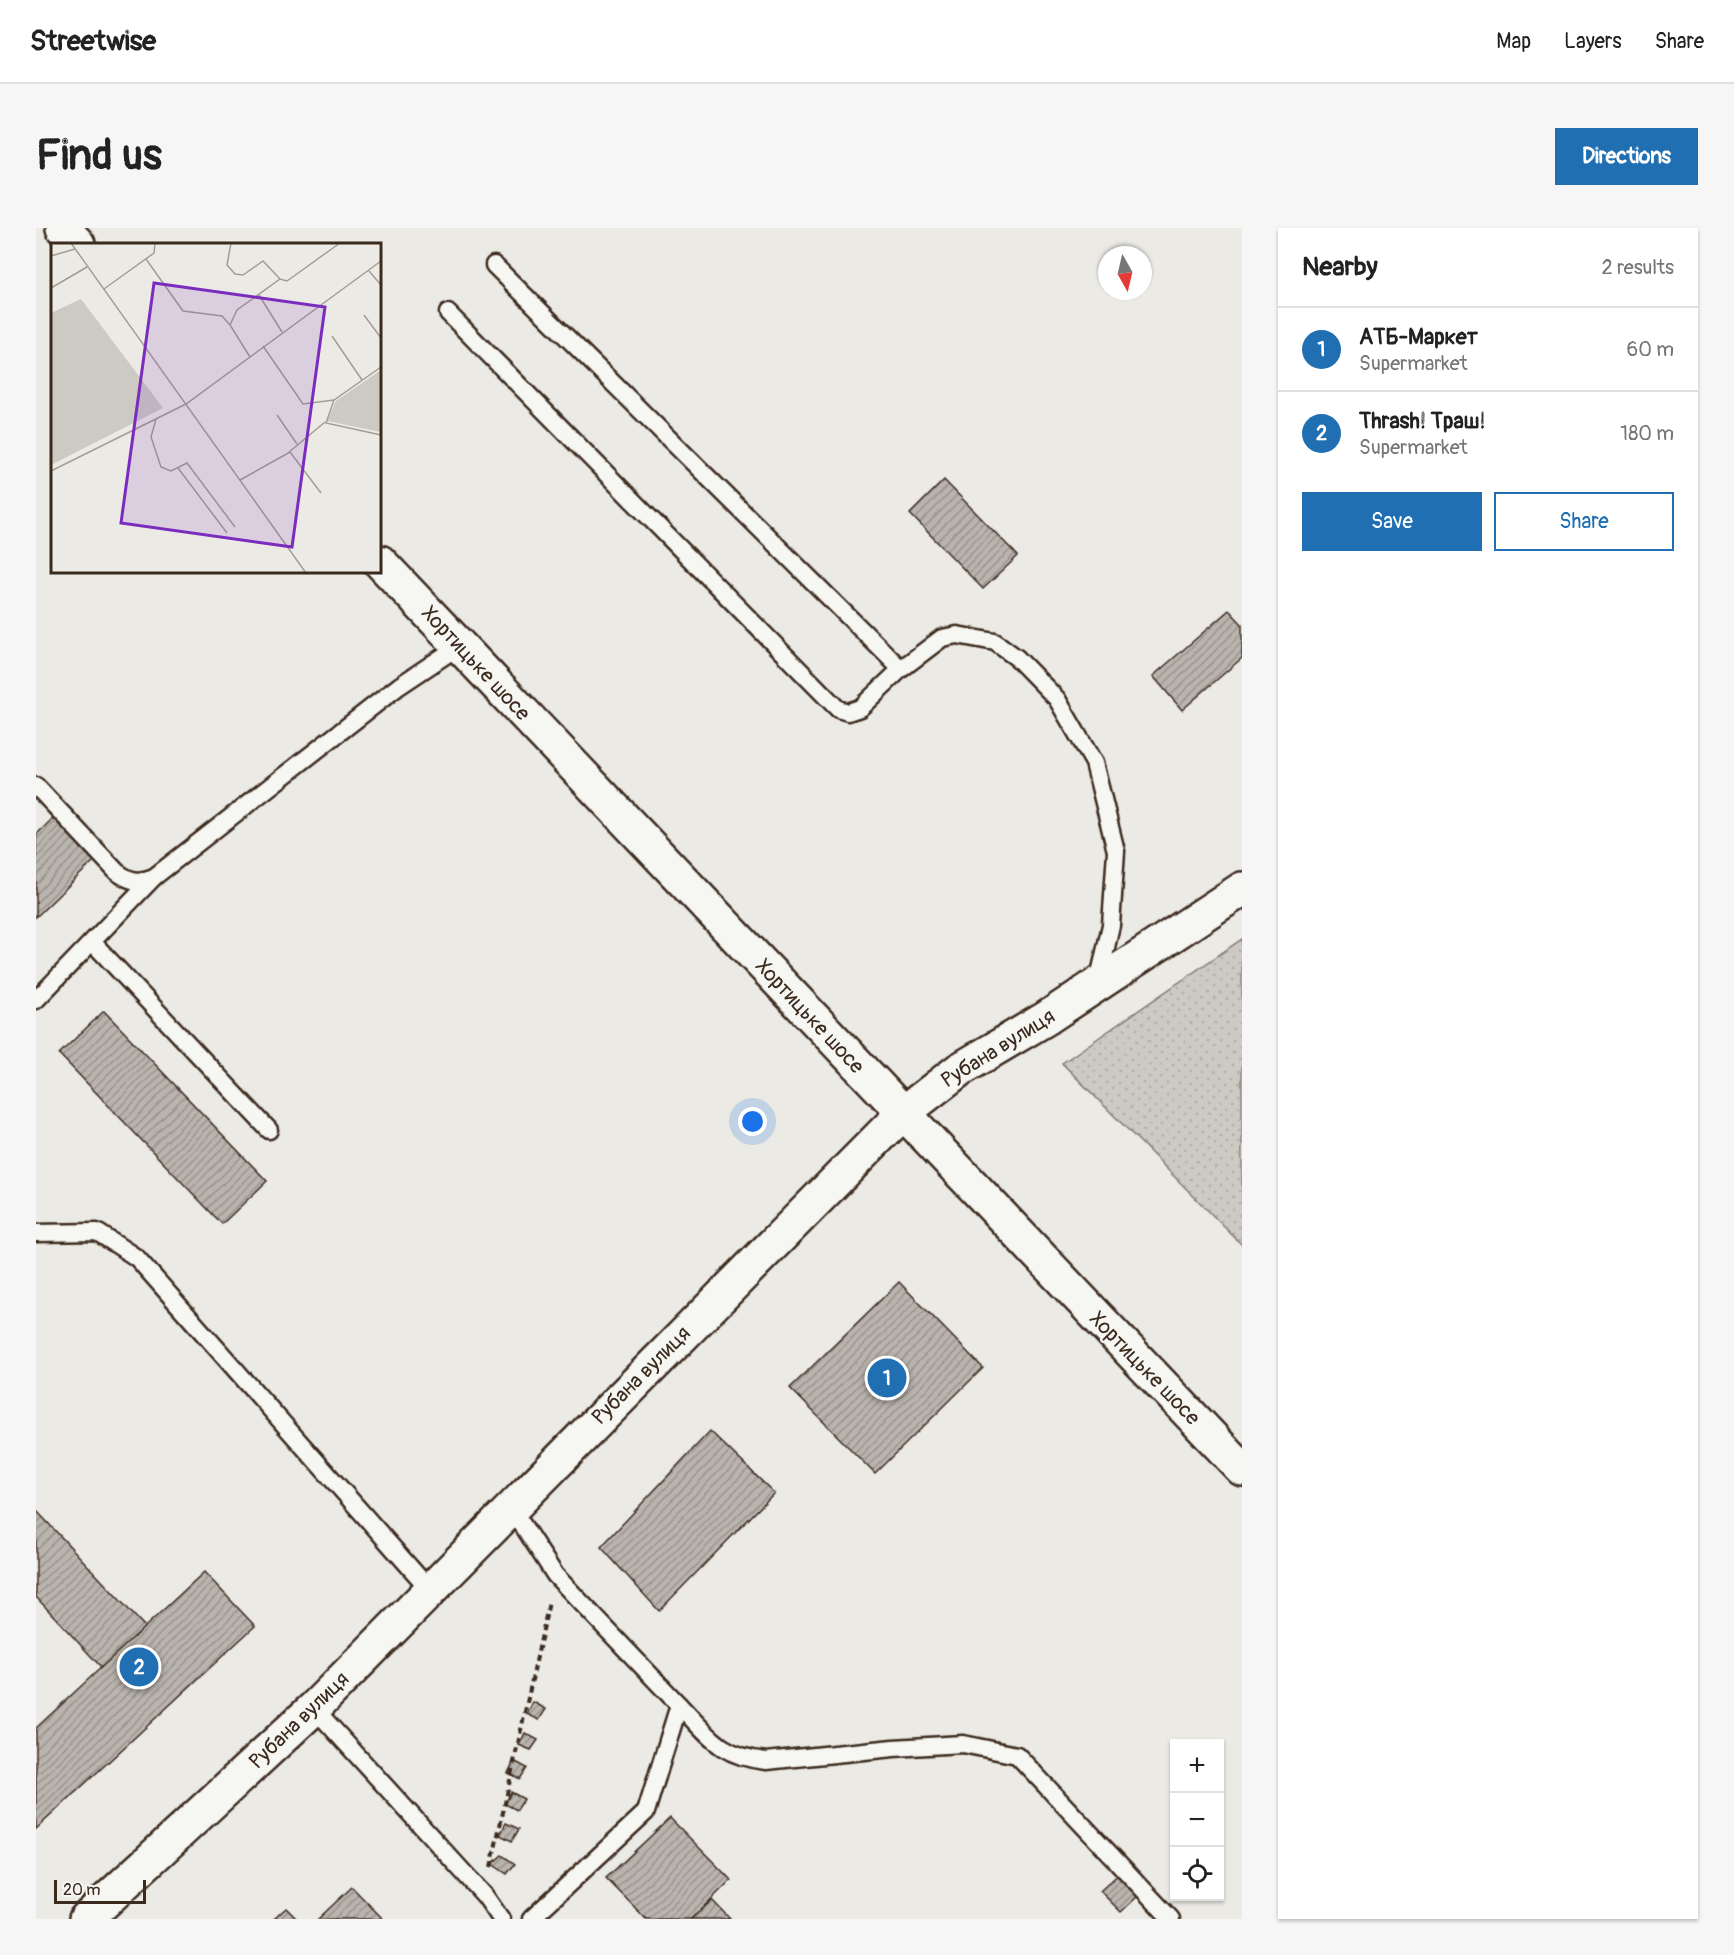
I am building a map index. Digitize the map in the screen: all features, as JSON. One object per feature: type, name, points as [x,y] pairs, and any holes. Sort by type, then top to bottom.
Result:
[{"type":"street","points":[[63,228],[77,243]]},
{"type":"street","name":"Хортицьке шосе","points":[[381,563],[902,1114],[1242,1469]]},
{"type":"street","name":"Рубана вулиця","points":[[86,1919],[314,1708],[511,1506],[902,1114],[959,1070],[1098,984],[1242,889]]},
{"type":"lane","points":[[494,265],[901,669]]},
{"type":"lane","points":[[448,314],[838,709],[848,712],[860,708],[901,669],[942,638],[957,635],[974,636],[995,642],[1017,658],[1057,699],[1094,764],[1116,851],[1111,925],[1098,984]]},
{"type":"lane","points":[[36,1000],[154,877],[399,686],[459,646]]},
{"type":"lane","points":[[36,786],[117,872],[129,880],[140,882],[154,877]]},
{"type":"lane","points":[[96,946],[269,1130]]},
{"type":"lane","points":[[36,1233],[96,1232],[137,1258],[430,1590]]},
{"type":"lane","points":[[511,1506],[555,1575],[723,1751],[745,1759],[766,1761],[893,1748],[963,1744],[1017,1755],[1171,1919]]},
{"type":"lane","points":[[531,1919],[646,1812],[679,1705]]},
{"type":"lane","points":[[314,1708],[485,1896],[501,1919]]},
{"type":"path","points":[[485,1896],[555,1575]]},
{"type":"shaded area","points":[[1242,939],[1242,1245],[1062,1063]]},
{"type":"building","points":[[944,480],[1018,556],[983,589],[910,514]]},
{"type":"building","points":[[1229,610],[1242,624],[1242,658],[1182,710],[1153,676]]},
{"type":"building","points":[[54,817],[95,860],[36,917],[36,835]]},
{"type":"building","points":[[104,1011],[267,1181],[222,1224],[59,1054]]},
{"type":"building","points":[[899,1282],[983,1368],[875,1474],[790,1388]]},
{"type":"building","points":[[710,1431],[774,1493],[659,1611],[601,1547]]},
{"type":"building","points":[[36,1510],[145,1627],[102,1668],[36,1597]]},
{"type":"building","points":[[204,1572],[255,1626],[36,1829],[36,1728]]},
{"type":"building","points":[[533,1702],[546,1709],[539,1720],[527,1714]]},
{"type":"building","points":[[525,1733],[538,1740],[531,1750],[519,1745]]},
{"type":"building","points":[[514,1761],[527,1768],[520,1779],[508,1773]]},
{"type":"building","points":[[511,1792],[524,1799],[517,1810],[505,1804]]},
{"type":"building","points":[[670,1818],[731,1880],[691,1919],[646,1919],[606,1878]]},
{"type":"building","points":[[506,1823],[519,1829],[512,1841],[500,1835]]},
{"type":"building","points":[[502,1855],[515,1864],[507,1874],[492,1864]]},
{"type":"building","points":[[1122,1871],[1142,1892],[1121,1912],[1100,1891]]},
{"type":"building","points":[[352,1887],[383,1919],[318,1919]]},
{"type":"building","points":[[712,1900],[730,1919],[691,1919]]},
{"type":"building","points":[[286,1908],[297,1919],[274,1919]]},
{"type":"place","name":"АТБ-Маркет","points":[[887,1378]]},
{"type":"place","name":"Thrash! Траш!","points":[[139,1667]]}]
